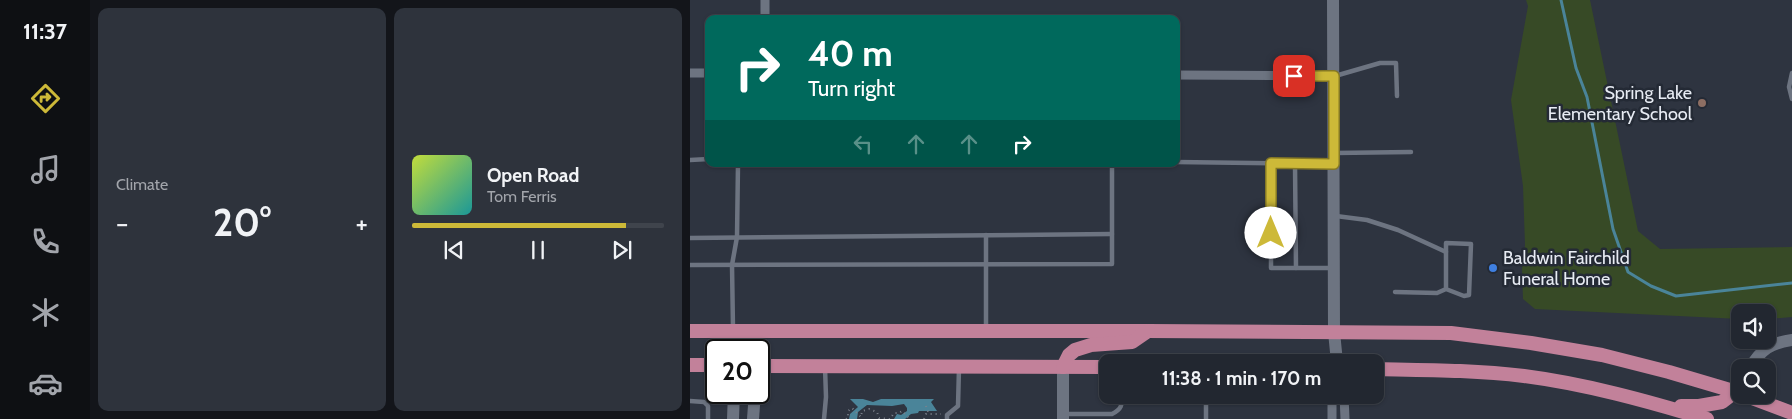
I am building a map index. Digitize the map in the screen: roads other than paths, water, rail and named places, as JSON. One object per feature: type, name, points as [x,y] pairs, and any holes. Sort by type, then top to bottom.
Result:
[{"type":"main road","points":[[690,331],[1148,331],[1451,334],[1531,342],[1602,355],[1731,389]]},
{"type":"main road","points":[[1063,366],[1069,355],[1075,350],[1091,345],[1132,342],[1148,331]]},
{"type":"main road","points":[[690,365],[705,365]]},
{"type":"main road","points":[[770,366],[1099,367]]},
{"type":"main road","points":[[1384,368],[1450,370],[1525,376],[1597,389],[1663,405],[1707,419]]},
{"type":"main road","points":[[1663,405],[1699,406],[1722,402],[1731,396]]},
{"type":"main road","points":[[1771,404],[1792,413]]},
{"type":"street","points":[[765,0],[765,15]]},
{"type":"street","points":[[1333,0],[1334,332],[1336,354]]},
{"type":"street","points":[[690,73],[705,73]]},
{"type":"street","points":[[1180,75],[1334,76]]},
{"type":"street","points":[[733,331],[733,339]]},
{"type":"street","points":[[755,331],[755,339]]},
{"type":"street","points":[[1755,359],[1773,343],[1792,340]]},
{"type":"street","points":[[1063,366],[1063,417]]},
{"type":"street","points":[[733,419],[734,404]]},
{"type":"street","points":[[753,419],[754,404]]},
{"type":"street","points":[[1332,404],[1332,419]]},
{"type":"street","points":[[1344,404],[1345,419]]},
{"type":"lane","points":[[1334,76],[1380,63],[1396,63],[1397,96]]},
{"type":"lane","points":[[1792,73],[1790,87],[1792,99]]},
{"type":"lane","points":[[1180,162],[1295,164],[1411,152]]},
{"type":"lane","points":[[690,160],[705,159]]},
{"type":"lane","points":[[1271,163],[1271,268],[1334,268]]},
{"type":"lane","points":[[1295,164],[1296,268]]},
{"type":"lane","points":[[733,331],[732,265],[737,237],[738,167]]},
{"type":"lane","points":[[690,265],[1112,264],[1112,167]]},
{"type":"lane","points":[[1334,215],[1368,220],[1398,230],[1446,252]]},
{"type":"lane","points":[[690,238],[1112,234]]},
{"type":"lane","points":[[986,235],[986,331]]},
{"type":"lane","points":[[1395,292],[1438,293],[1446,289],[1464,296],[1469,295],[1471,244],[1446,243],[1446,289]]},
{"type":"lane","points":[[824,419],[826,397],[825,366]]},
{"type":"lane","points":[[947,419],[948,415],[958,406],[959,366]]},
{"type":"lane","points":[[690,401],[704,402],[708,406],[708,419]]},
{"type":"lane","points":[[1063,417],[1112,414],[1119,411],[1122,404]]},
{"type":"lane","points":[[1206,404],[1206,419]]},
{"type":"water","points":[[850,399],[863,399],[873,402],[881,399],[934,399],[931,402],[937,411],[919,411],[905,419],[894,419],[897,414],[901,415],[907,411],[904,404],[892,406],[867,405],[858,412],[857,419],[849,419],[850,414],[858,407]]},
{"type":"waterway","points":[[1561,0],[1576,68],[1587,97],[1613,229],[1628,272],[1651,286],[1676,296],[1792,283]]},
{"type":"place","name":"Spring Lake Elementary School","points":[[1702,103]]},
{"type":"place","name":"Baldwin Fairchild Funeral Home","points":[[1493,268]]}]
